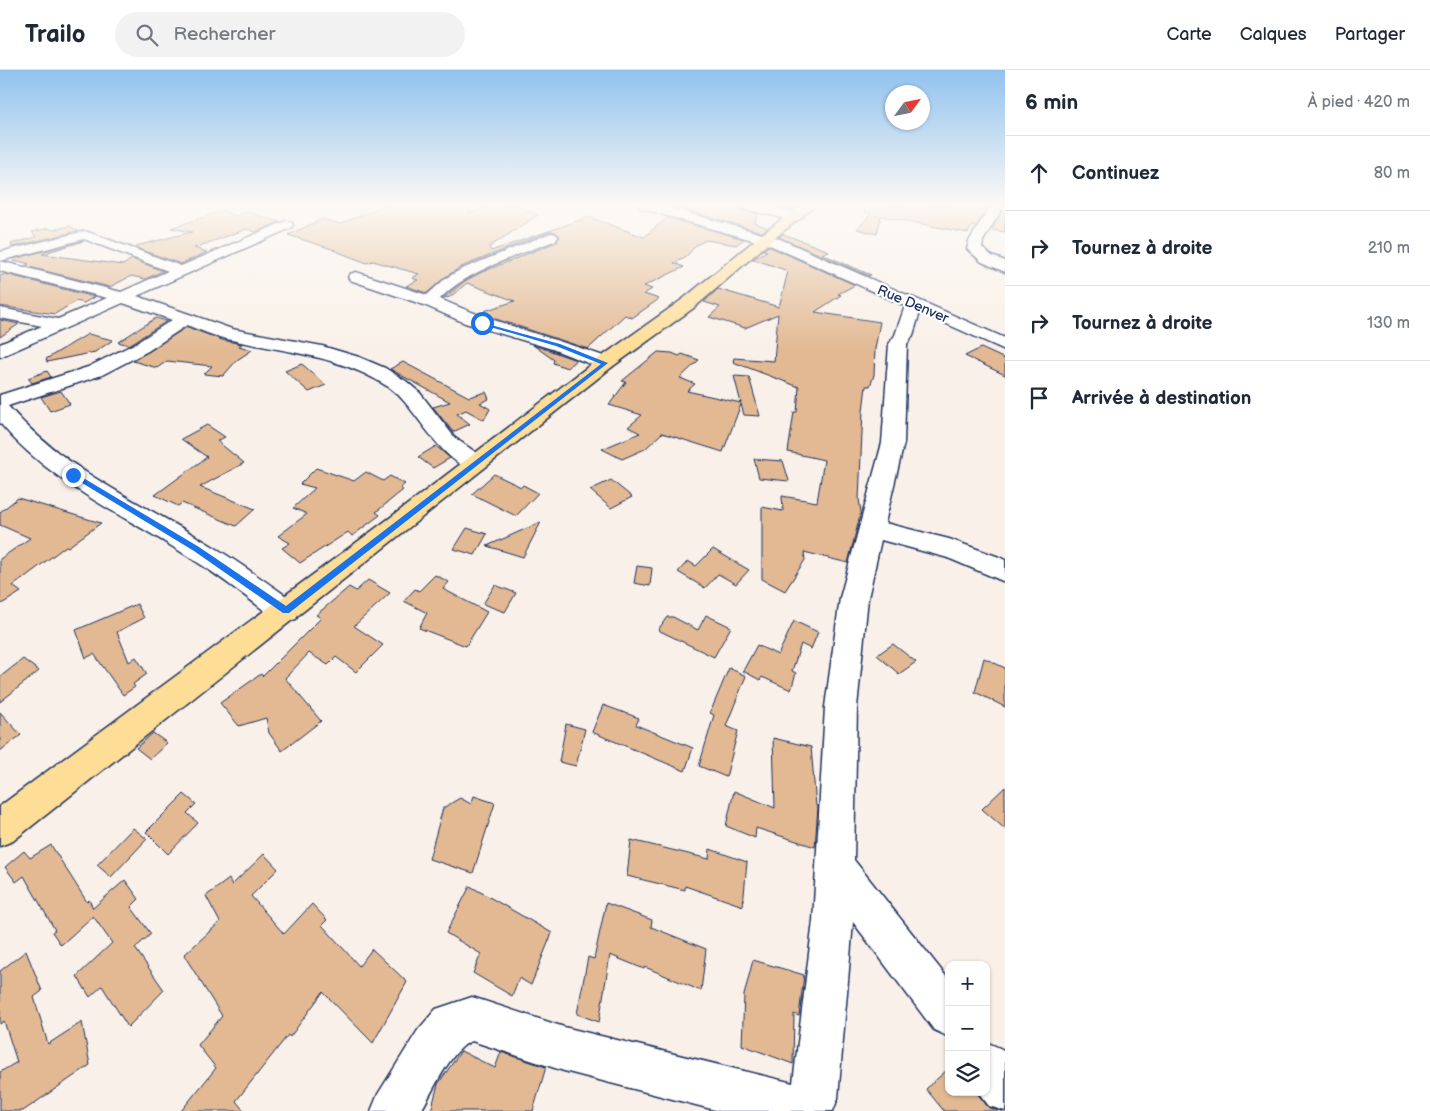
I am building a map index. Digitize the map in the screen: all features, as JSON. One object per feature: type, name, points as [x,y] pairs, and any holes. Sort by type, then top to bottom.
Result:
[{"type":"main road","points":[[2,824],[286,611],[605,363],[689,303],[748,254]]},
{"type":"street","points":[[135,254],[181,271]]},
{"type":"street","points":[[0,351],[221,254]]},
{"type":"street","points":[[430,301],[441,288],[459,277],[513,254]]},
{"type":"street","name":"Rue Denver","points":[[800,254],[1005,345]]},
{"type":"street","points":[[980,254],[1005,267]]},
{"type":"street","points":[[0,266],[123,297],[228,334],[330,354],[378,372],[399,385],[412,397],[447,443],[476,463]]},
{"type":"street","points":[[356,277],[430,301],[472,319],[558,345],[605,363]]},
{"type":"street","points":[[395,1111],[434,1046],[452,1025],[472,1018],[564,1049],[803,1109],[810,1106],[815,1098],[834,921],[841,706],[854,598],[893,443],[898,344],[904,335],[914,305]]},
{"type":"street","points":[[0,313],[58,324]]},
{"type":"street","points":[[0,402],[95,371],[142,347],[184,319]]},
{"type":"street","points":[[0,410],[14,429],[73,475],[196,549],[286,611]]},
{"type":"street","points":[[871,528],[950,549],[1005,572]]},
{"type":"street","points":[[836,868],[945,1010]]},
{"type":"street","points":[[990,1070],[1005,1090]]},
{"type":"building","points":[[34,254],[43,254],[123,265],[132,259],[163,271],[145,279],[131,276],[110,287],[25,266],[29,264],[19,261],[15,262],[13,259]]},
{"type":"building","points":[[152,254],[204,254],[181,264]]},
{"type":"building","points":[[342,254],[494,254],[461,267],[445,277],[427,293],[406,286],[418,280],[412,278],[419,274],[373,261],[367,263]]},
{"type":"building","points":[[528,254],[689,254],[685,258],[674,263],[684,267],[644,286],[652,289],[644,294],[659,299],[632,318],[625,315],[588,349],[493,318],[484,311],[515,301],[467,283],[450,297],[444,298],[465,281]]},
{"type":"building","points":[[762,254],[785,254],[855,285],[838,294],[841,295],[815,312],[880,322],[875,349],[874,375],[870,386],[866,386],[863,411],[859,499],[861,512],[848,563],[804,552],[805,560],[785,591],[762,579],[762,507],[783,511],[782,496],[817,502],[824,460],[788,452],[794,412],[797,412],[799,387],[733,362],[734,358],[774,361],[778,314],[745,328],[709,317],[720,307],[704,302],[718,289],[779,307],[788,271],[753,259]]},
{"type":"building","points":[[817,254],[823,254],[871,275],[869,276]]},
{"type":"building","points":[[5,274],[94,297],[84,303],[76,301],[55,314],[0,306],[0,276]]},
{"type":"building","points":[[156,318],[167,321],[129,345],[118,342]]},
{"type":"building","points":[[0,320],[19,324],[0,337]]},
{"type":"building","points":[[187,327],[222,340],[242,344],[239,346],[252,350],[237,360],[223,376],[204,374],[212,366],[167,361],[157,368],[133,361]]},
{"type":"building","points":[[88,334],[113,340],[95,352],[47,362],[46,359]]},
{"type":"building","points":[[533,345],[576,360],[567,368],[553,363],[554,360]]},
{"type":"building","points":[[981,348],[1005,359],[1005,375],[965,356]]},
{"type":"building","points":[[658,352],[672,353],[679,356],[682,354],[699,360],[680,378],[695,384],[687,391],[741,403],[734,376],[749,377],[760,416],[744,415],[741,404],[723,452],[662,433],[645,449],[622,459],[602,449],[640,433],[628,427],[642,415],[609,405],[626,382],[622,381]]},
{"type":"building","points":[[403,362],[469,397],[486,392],[489,399],[480,403],[490,409],[484,420],[466,410],[457,414],[470,424],[453,432],[433,407],[450,402],[390,369]]},
{"type":"building","points":[[302,364],[326,385],[309,392],[285,371]]},
{"type":"building","points":[[47,371],[51,377],[32,383],[28,378]]},
{"type":"building","points":[[61,391],[70,404],[50,411],[41,397]]},
{"type":"building","points":[[207,425],[225,437],[217,441],[244,463],[200,487],[255,509],[236,526],[182,503],[178,506],[155,495],[207,457],[181,439]]},
{"type":"building","points":[[436,446],[450,458],[433,468],[418,457]]},
{"type":"building","points":[[754,459],[783,461],[789,481],[759,478]]},
{"type":"building","points":[[316,468],[354,481],[366,472],[383,481],[390,476],[405,484],[400,488],[403,490],[376,512],[380,515],[352,536],[348,532],[300,563],[282,548],[290,543],[278,536],[307,514],[293,508],[315,488],[300,484]]},
{"type":"building","points":[[494,474],[538,493],[516,516],[472,494]]},
{"type":"building","points":[[611,480],[632,497],[611,508],[590,490]]},
{"type":"building","points":[[18,498],[101,523],[68,547],[66,546],[13,586],[21,592],[0,605],[0,559],[30,538],[0,525],[0,512]]},
{"type":"building","points":[[541,522],[523,557],[487,546]]},
{"type":"building","points":[[467,528],[487,534],[475,555],[454,549]]},
{"type":"building","points":[[713,549],[749,570],[736,584],[718,574],[705,588],[678,572],[688,561],[696,566]]},
{"type":"building","points":[[637,566],[652,568],[650,586],[634,583]]},
{"type":"building","points":[[435,575],[449,582],[443,589],[487,612],[466,646],[419,628],[427,613],[404,601],[415,589],[419,591]]},
{"type":"building","points":[[368,580],[390,593],[354,626],[383,645],[356,672],[336,657],[328,665],[309,653],[285,678],[321,721],[282,751],[269,733],[266,718],[239,726],[220,703],[261,674],[263,676],[321,618],[316,615],[349,587],[356,591]]},
{"type":"building","points":[[495,585],[516,593],[505,612],[483,604]]},
{"type":"building","points":[[137,604],[144,618],[117,632],[129,662],[136,657],[147,674],[133,684],[135,687],[123,695],[94,654],[86,658],[76,630]]},
{"type":"building","points":[[706,615],[731,627],[714,657],[658,630],[667,617],[673,617],[698,630]]},
{"type":"building","points":[[794,621],[818,632],[811,649],[801,644],[792,671],[796,673],[791,690],[762,677],[760,680],[743,671],[757,645],[778,655]]},
{"type":"building","points":[[893,644],[916,662],[899,674],[877,655]]},
{"type":"building","points":[[984,658],[1005,668],[1005,707],[975,692]]},
{"type":"building","points":[[23,659],[39,671],[0,702],[0,677]]},
{"type":"building","points":[[729,668],[746,676],[726,726],[738,731],[726,777],[699,766],[714,715],[710,713]]},
{"type":"building","points":[[603,705],[639,718],[636,725],[693,748],[685,771],[592,732]]},
{"type":"building","points":[[0,712],[21,735],[0,751]]},
{"type":"building","points":[[566,724],[585,729],[576,766],[559,762]]},
{"type":"building","points":[[153,733],[167,743],[150,759],[136,748]]},
{"type":"building","points":[[773,738],[811,747],[816,806],[818,807],[815,847],[756,828],[755,838],[726,826],[734,791],[775,808]]},
{"type":"building","points":[[1005,787],[1005,829],[982,809]]},
{"type":"building","points":[[184,794],[196,804],[187,813],[198,823],[168,854],[146,832]]},
{"type":"building","points":[[474,796],[495,803],[473,873],[429,859],[443,808],[460,798],[471,804]]},
{"type":"building","points":[[133,828],[147,839],[111,877],[97,865]]},
{"type":"building","points":[[631,840],[709,859],[710,849],[747,862],[743,906],[685,886],[685,890],[627,876]]},
{"type":"building","points":[[51,845],[87,902],[89,900],[93,908],[125,880],[139,899],[131,907],[151,934],[135,948],[164,990],[128,1027],[102,986],[90,997],[77,976],[112,943],[93,916],[61,945],[52,932],[55,930],[24,876],[16,882],[5,867],[24,851],[30,858]]},
{"type":"building","points":[[264,854],[278,869],[251,896],[284,934],[312,904],[327,920],[322,925],[359,966],[372,949],[407,982],[373,1043],[323,992],[290,1037],[288,1035],[236,1101],[244,1111],[181,1111],[216,1068],[198,1045],[222,1016],[184,955],[220,922],[206,896],[229,879],[232,885]]},
{"type":"building","points":[[470,886],[552,933],[531,985],[519,978],[512,996],[473,973],[481,954],[446,933]]},
{"type":"building","points":[[606,903],[652,920],[651,927],[706,949],[701,991],[645,967],[644,969],[610,955],[599,1022],[577,1014],[588,957],[594,959]]},
{"type":"building","points":[[26,951],[42,991],[34,997],[48,1044],[82,1022],[90,1065],[23,1111],[0,1111],[0,1072],[17,1062],[4,1021],[0,1024],[0,971]]},
{"type":"building","points":[[753,960],[804,975],[799,1016],[794,1014],[793,1064],[742,1045],[744,995]]},
{"type":"building","points":[[461,1051],[495,1068],[501,1052],[546,1067],[533,1111],[431,1111],[438,1084]]},
{"type":"building","points":[[945,1072],[945,1096],[979,1096],[988,1107],[999,1111],[944,1111],[926,1089]]},
{"type":"route","points":[[73,475],[196,549],[286,611],[605,363],[558,345],[482,323]]}]
